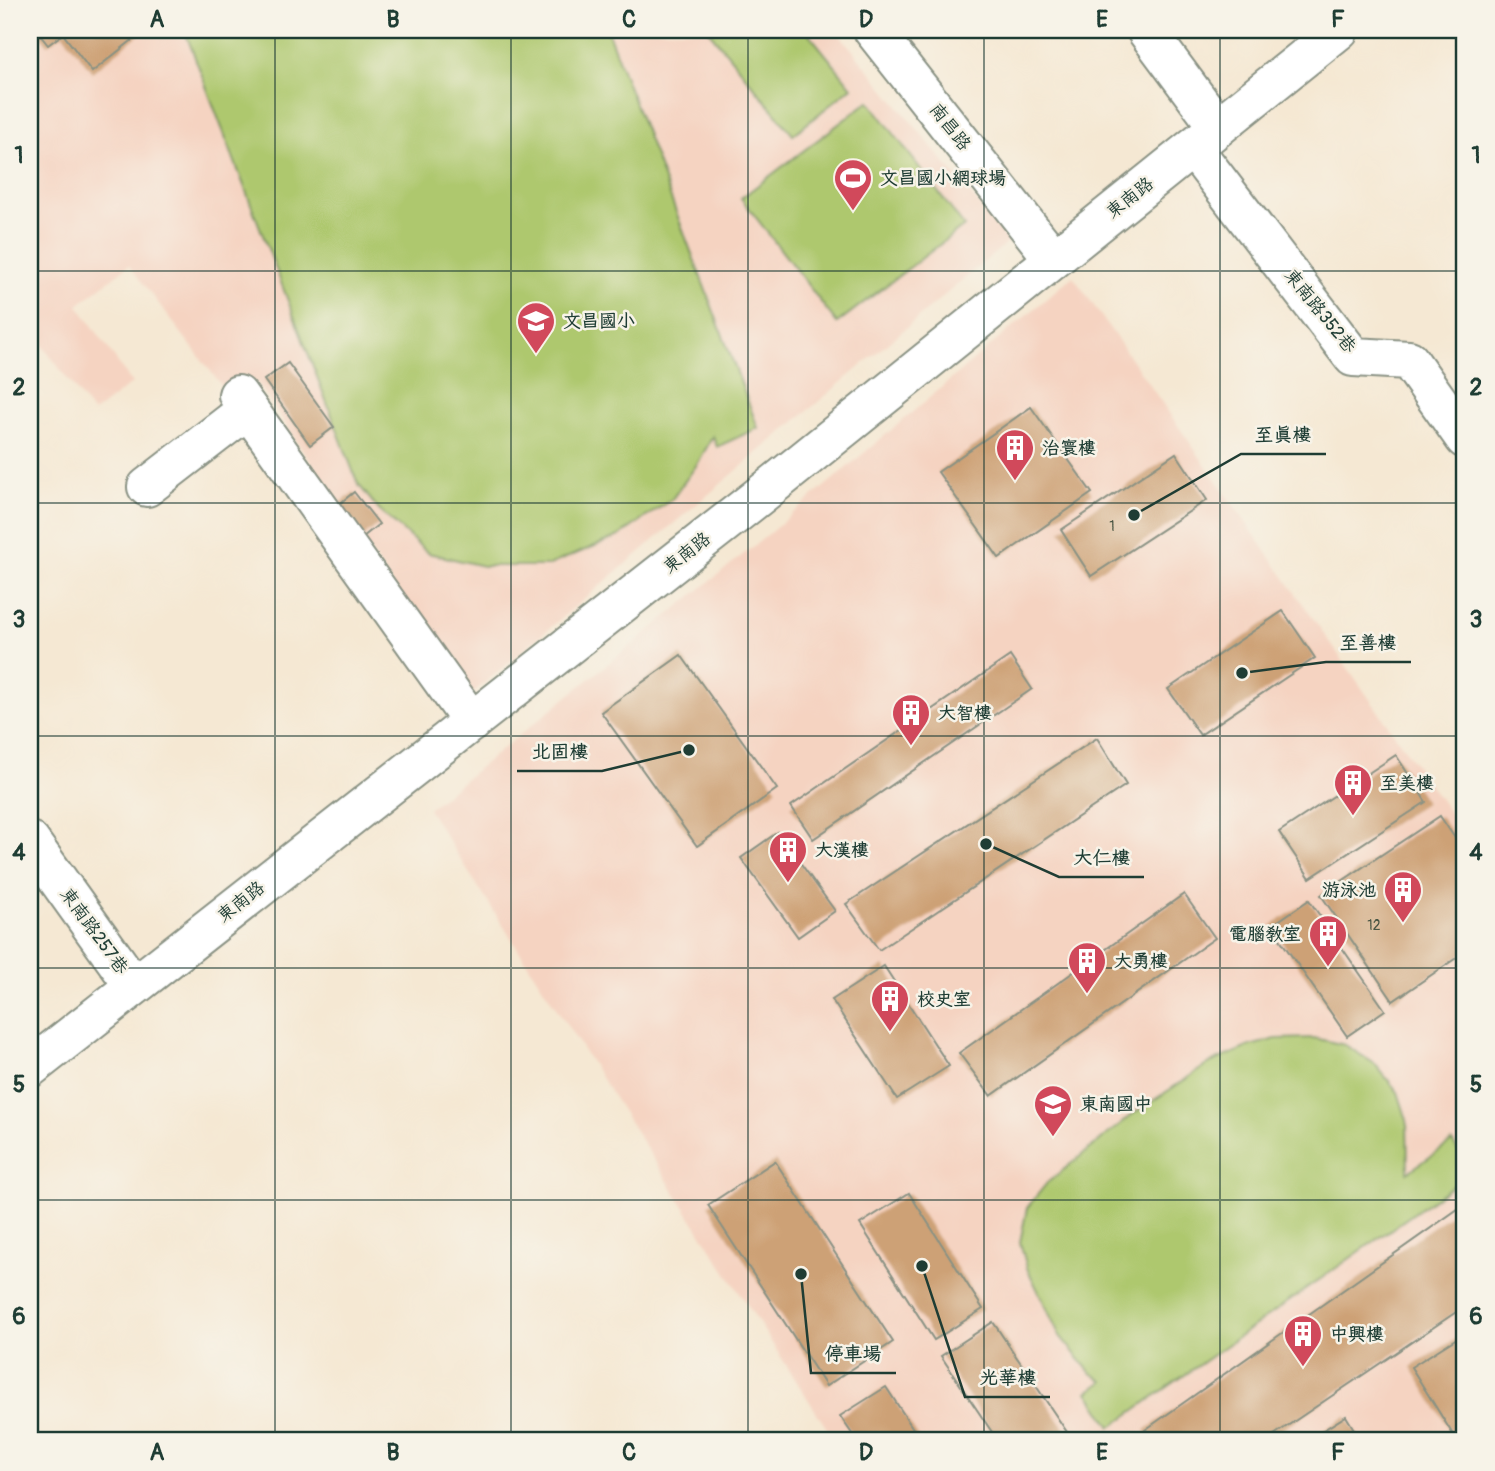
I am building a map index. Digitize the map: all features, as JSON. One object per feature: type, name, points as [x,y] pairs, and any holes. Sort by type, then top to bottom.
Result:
[{"type":"street","name":"南昌路","points":[[873,30],[1053,258]]},
{"type":"street","points":[[1146,30],[1206,137]]},
{"type":"street","name":"東南路","points":[[30,1068],[758,497],[1339,30]]},
{"type":"street","name":"東南路352巷","points":[[1206,137],[1353,357],[1409,360],[1465,439]]},
{"type":"street","points":[[147,488],[243,402],[472,722]]},
{"type":"street","name":"東南路257巷","points":[[30,841],[134,986]]},
{"type":"shaded area","name":"文昌國小","points":[[30,30],[836,30],[1009,241],[468,697],[257,382],[232,399],[129,265],[78,305],[132,383],[93,413],[30,329]]},
{"type":"shaded area","name":"東南國中","points":[[1073,276],[1465,835],[1465,1441],[835,1441],[428,809],[765,537]]},
{"type":"green space","points":[[187,30],[607,30],[758,428],[717,447],[713,436],[698,463],[672,499],[619,536],[547,566],[483,566],[428,553],[379,510],[358,484],[186,34]]},
{"type":"green space","points":[[708,30],[806,30],[852,87],[793,135]]},
{"type":"green space","name":"文昌國小網球場","points":[[869,101],[964,226],[837,323],[741,198]]},
{"type":"green space","points":[[1314,1038],[1345,1045],[1375,1064],[1398,1092],[1407,1120],[1408,1172],[1452,1142],[1465,1161],[1465,1177],[1111,1427],[1088,1392],[1103,1381],[1090,1372],[1060,1336],[1027,1268],[1020,1242],[1027,1208],[1047,1183],[1133,1114],[1210,1063],[1250,1046],[1276,1039]]},
{"type":"building","points":[[36,30],[145,30],[92,72],[63,34],[48,45]]},
{"type":"building","points":[[288,363],[334,427],[310,445],[264,380]]},
{"type":"building","name":"治寰樓","points":[[1031,407],[1092,493],[999,558],[938,472]]},
{"type":"building","points":[[1176,453],[1207,500],[1091,576],[1061,530]]},
{"type":"building","points":[[354,492],[379,524],[363,537],[338,505]]},
{"type":"building","points":[[1283,611],[1315,658],[1200,735],[1168,689]]},
{"type":"building","points":[[681,655],[777,789],[697,846],[601,712]]},
{"type":"building","name":"大智樓","points":[[1010,656],[1032,689],[813,839],[791,806]]},
{"type":"building","points":[[1097,738],[1126,785],[879,950],[846,904]]},
{"type":"building","name":"至美樓","points":[[1396,755],[1426,802],[1310,878],[1279,832]]},
{"type":"building","name":"游泳池","points":[[1440,816],[1465,853],[1465,952],[1393,1001],[1321,895]]},
{"type":"building","name":"大漢樓","points":[[778,832],[835,911],[798,937],[741,858]]},
{"type":"building","name":"大勇樓","points":[[1184,894],[1215,938],[991,1096],[959,1053]]},
{"type":"building","name":"電腦教室","points":[[1309,900],[1385,1010],[1347,1036],[1271,926]]},
{"type":"building","name":"校史室","points":[[884,966],[949,1066],[897,1099],[832,1000]]},
{"type":"building","points":[[775,1161],[893,1342],[826,1386],[708,1205]]},
{"type":"building","points":[[909,1193],[983,1309],[934,1340],[860,1224]]},
{"type":"building","name":"中興樓","points":[[1465,1204],[1465,1306],[1265,1441],[1151,1441],[1145,1430]]},
{"type":"building","points":[[993,1322],[1073,1441],[998,1441],[941,1356]]},
{"type":"building","points":[[1465,1333],[1465,1441],[1457,1441],[1411,1367]]},
{"type":"building","points":[[886,1387],[921,1441],[857,1441],[840,1416]]},
{"type":"building","points":[[1346,1416],[1361,1441],[1306,1441]]},
{"type":"place","name":"文昌國小網球場","points":[[853,212]]},
{"type":"place","name":"文昌國小","points":[[536,355]]},
{"type":"place","name":"治寰樓","points":[[1015,482]]},
{"type":"place","name":"至真樓","points":[[1134,515]]},
{"type":"place","name":"至善樓","points":[[1242,673]]},
{"type":"place","name":"大智樓","points":[[911,747]]},
{"type":"place","name":"北固樓","points":[[689,750]]},
{"type":"place","name":"至美樓","points":[[1353,817]]},
{"type":"place","name":"大仁樓","points":[[986,844]]},
{"type":"place","name":"大漢樓","points":[[788,884]]},
{"type":"place","name":"游泳池","points":[[1403,924]]},
{"type":"place","name":"電腦教室","points":[[1328,968]]},
{"type":"place","name":"大勇樓","points":[[1087,995]]},
{"type":"place","name":"校史室","points":[[890,1033]]},
{"type":"place","name":"東南國中","points":[[1053,1138]]},
{"type":"place","name":"光華樓","points":[[922,1266]]},
{"type":"place","name":"停車場","points":[[801,1274]]},
{"type":"place","name":"中興樓","points":[[1303,1368]]}]
